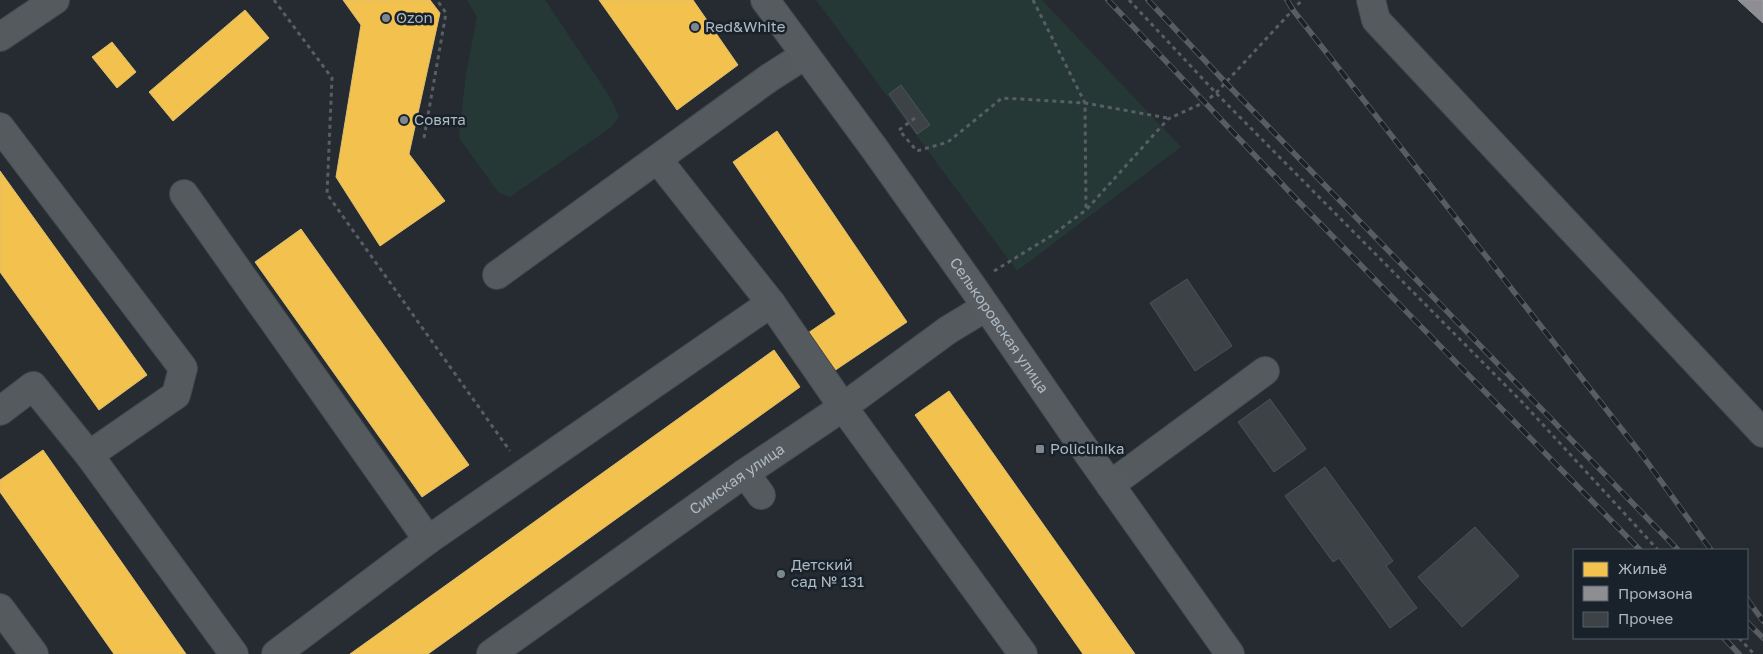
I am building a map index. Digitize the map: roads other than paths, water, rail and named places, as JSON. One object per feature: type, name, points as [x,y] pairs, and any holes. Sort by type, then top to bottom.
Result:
[{"type":"main road","name":"Селькоровская улица","points":[[765,0],[874,148],[1230,654]]},
{"type":"street","points":[[0,37],[55,0]]},
{"type":"street","points":[[1371,0],[1376,20],[1763,433]]},
{"type":"street","points":[[497,275],[769,78],[805,55]]},
{"type":"street","points":[[0,127],[183,368],[176,395],[89,455]]},
{"type":"street","points":[[658,160],[771,303],[843,407],[1023,654]]},
{"type":"street","points":[[184,194],[428,540]]},
{"type":"street","name":"Симская улица","points":[[491,654],[744,473],[843,407],[948,330],[979,296]]},
{"type":"street","points":[[276,654],[428,540],[771,303]]},
{"type":"street","points":[[1110,485],[1265,371]]},
{"type":"street","points":[[0,411],[33,386],[89,455],[234,654]]},
{"type":"street","points":[[744,473],[761,495]]},
{"type":"street","points":[[0,608],[34,654]]},
{"type":"railway","points":[[1108,0],[1299,202],[1639,549]]},
{"type":"railway","points":[[1148,0],[1677,549]]},
{"type":"railway","points":[[1287,0],[1642,455],[1710,549]]},
{"type":"railway","points":[[1748,600],[1763,621]]},
{"type":"railway","points":[[1748,623],[1763,638]]},
{"type":"railway","points":[[1725,639],[1739,654]]},
{"type":"place","name":"Ozon","points":[[386,18]]},
{"type":"place","name":"Red&White","points":[[695,27]]},
{"type":"place","name":"Совята","points":[[404,120]]},
{"type":"place","name":"Policlinika","points":[[1040,449]]},
{"type":"place","name":"Детский сад № 131","points":[[781,574]]}]
